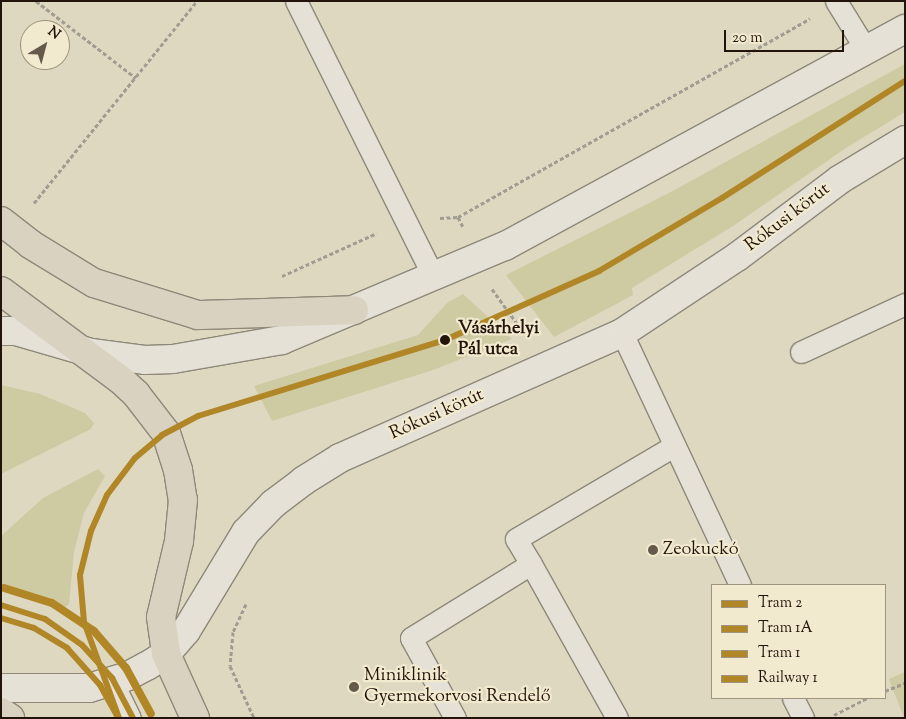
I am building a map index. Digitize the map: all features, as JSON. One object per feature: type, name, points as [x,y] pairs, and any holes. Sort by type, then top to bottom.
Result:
[{"type":"main road","points":[[1,331],[16,331],[76,349],[116,358],[173,359],[282,340],[477,260],[637,177],[865,48],[905,28]]},
{"type":"main road","name":"Rókusi körút","points":[[1,688],[88,688],[133,674],[166,654],[191,624],[246,532],[272,504],[340,458],[622,332],[737,257],[838,180],[905,140]]},
{"type":"main road","points":[[1,221],[30,244],[94,283],[198,315],[354,310]]},
{"type":"main road","points":[[1,291],[136,394],[166,433],[174,454],[183,500],[180,541],[160,617],[166,654],[195,718]]},
{"type":"lane","points":[[296,1],[434,278]]},
{"type":"lane","points":[[837,2],[865,48]]},
{"type":"lane","points":[[802,352],[905,304]]},
{"type":"lane","points":[[622,332],[740,584]]},
{"type":"lane","points":[[617,718],[516,540],[674,446]]},
{"type":"lane","points":[[455,718],[411,638],[531,564]]},
{"type":"lane","points":[[112,681],[130,718]]},
{"type":"lane","points":[[794,699],[803,718]]},
{"type":"path","points":[[36,1],[136,78]]},
{"type":"path","points":[[27,211],[197,1]]},
{"type":"path","points":[[278,278],[404,220],[458,216],[837,2]]},
{"type":"path","points":[[458,216],[488,285],[523,331],[541,368]]},
{"type":"path","points":[[248,600],[233,632],[230,666],[254,718]]},
{"type":"path","points":[[886,691],[905,683]]},
{"type":"path","points":[[829,718],[866,699]]},
{"type":"shaded area","points":[[905,64],[905,112],[846,148],[733,226],[632,288],[633,295],[554,337],[506,275],[667,194]]},
{"type":"shaded area","points":[[463,294],[512,339],[433,370],[272,421],[254,386],[418,335],[447,303]]},
{"type":"shaded area","points":[[1,385],[40,394],[85,413],[94,423],[91,429],[1,474]]},
{"type":"shaded area","points":[[98,469],[105,476],[84,513],[74,552],[69,604],[64,608],[22,590],[1,586],[1,536],[43,498]]},
{"type":"shaded area","points":[[905,672],[905,718],[904,718],[889,679]]},
{"type":"tram line","name":"2","points":[[119,718],[84,622],[80,575],[91,531],[107,495],[135,458],[162,435],[198,416],[445,340],[599,271],[722,198],[905,81]]},
{"type":"tram line","name":"1A","points":[[1,605],[45,619],[82,645],[112,678],[133,718]]},
{"type":"tram line","name":"1","points":[[1,618],[34,628],[67,648],[100,685],[118,718]]},
{"type":"rail line","name":"1","points":[[4,588],[52,603],[94,631],[126,668],[151,714]]},
{"type":"place","name":"Vásárhelyi Pál utca","points":[[445,340]]},
{"type":"place","name":"Zeokuckó","points":[[653,550]]},
{"type":"place","name":"Miniklinik Gyermekorvosi Rendelő","points":[[354,687]]}]
